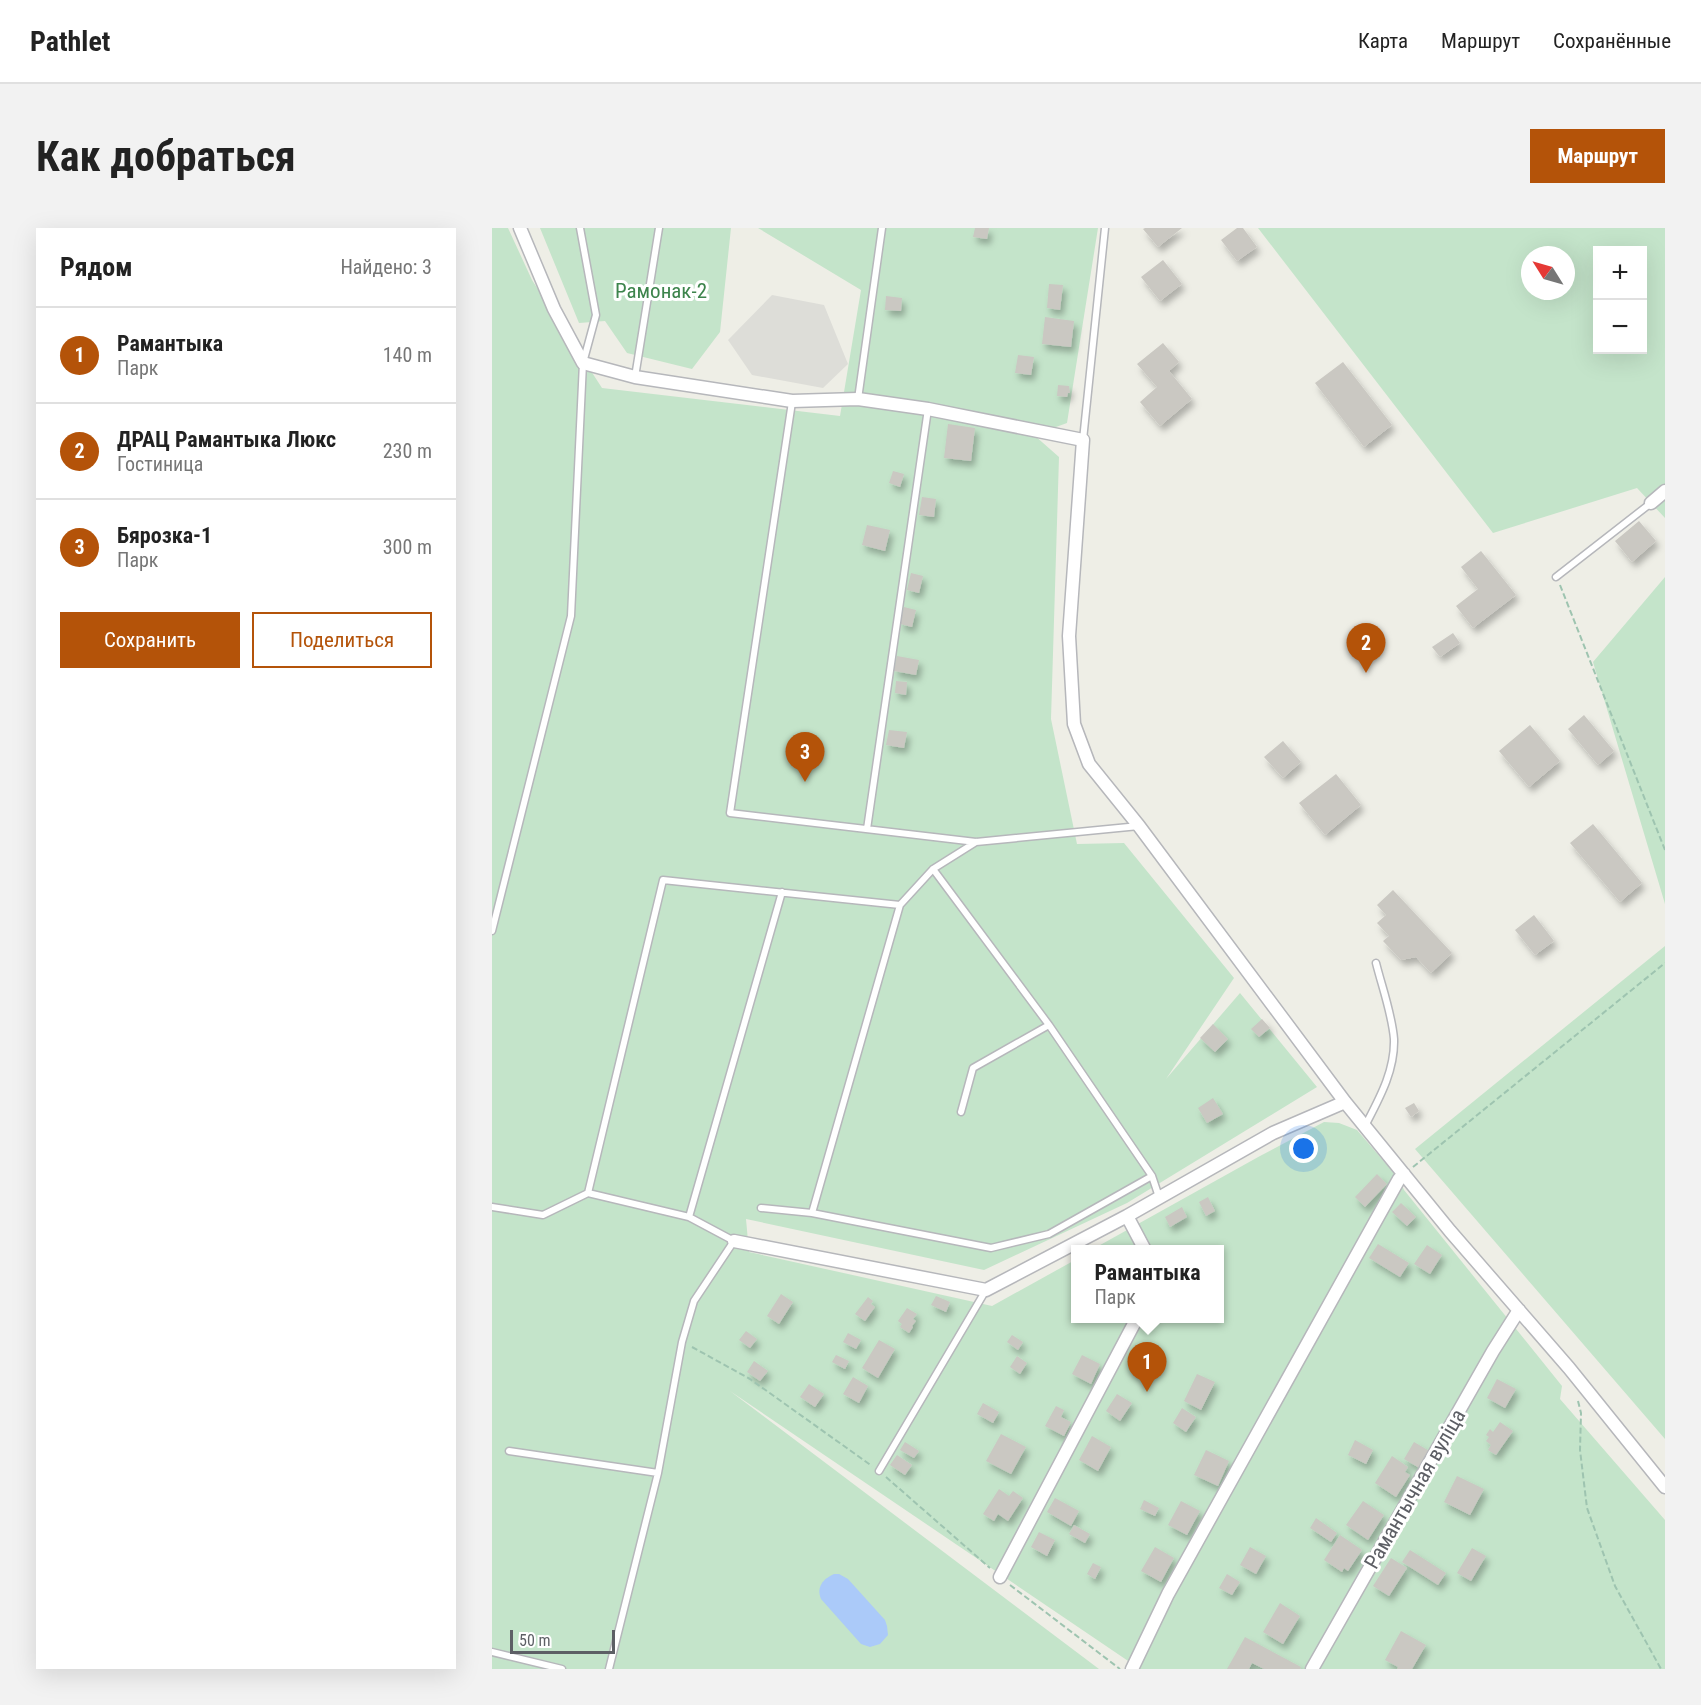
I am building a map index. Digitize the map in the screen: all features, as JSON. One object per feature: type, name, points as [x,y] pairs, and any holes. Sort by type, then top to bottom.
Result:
[{"type":"street","points":[[520,228],[554,309],[582,363],[635,377],[792,401],[858,399],[928,409],[1083,440],[1069,636],[1074,723],[1089,764],[1139,826],[1345,1102],[1450,1231],[1569,1368],[1665,1487]]},
{"type":"street","points":[[1651,503],[1665,491]]},
{"type":"street","points":[[1072,1245],[1273,1132],[1345,1102]]},
{"type":"street","points":[[1132,1669],[1168,1594],[1404,1174]]},
{"type":"street","points":[[1127,1216],[1142,1245]]},
{"type":"street","points":[[734,1241],[987,1290],[1071,1246]]},
{"type":"street","name":"Рамантычная вуліца","points":[[1312,1669],[1493,1351],[1519,1310]]},
{"type":"street","points":[[1000,1577],[1134,1323]]},
{"type":"lane","points":[[492,931],[570,616],[582,363],[596,315],[580,228]]},
{"type":"lane","points":[[635,377],[658,228]]},
{"type":"lane","points":[[858,399],[882,228]]},
{"type":"lane","points":[[1083,440],[1105,228]]},
{"type":"lane","points":[[792,401],[730,813],[976,842],[1139,826]]},
{"type":"lane","points":[[867,829],[928,409]]},
{"type":"lane","points":[[1556,577],[1651,503]]},
{"type":"lane","points":[[812,1213],[900,905],[933,868],[976,842]]},
{"type":"lane","points":[[933,868],[1049,1024],[1152,1176],[1159,1197]]},
{"type":"lane","points":[[588,1193],[663,880],[900,905]]},
{"type":"lane","points":[[689,1217],[782,892]]},
{"type":"lane","points":[[1365,1126],[1384,1091],[1393,1057],[1394,1038],[1376,963]]},
{"type":"lane","points":[[961,1112],[973,1068],[1049,1024]]},
{"type":"lane","points":[[761,1208],[812,1213],[992,1248],[1049,1234],[1152,1176]]},
{"type":"lane","points":[[492,1207],[543,1215],[588,1193],[689,1217],[734,1241],[694,1301],[682,1342],[657,1473],[609,1669]]},
{"type":"lane","points":[[879,1470],[987,1290]]},
{"type":"lane","points":[[509,1450],[657,1473]]},
{"type":"lane","points":[[492,1652],[562,1669]]},
{"type":"path","points":[[1556,577],[1665,849]]},
{"type":"path","points":[[1404,1174],[1665,963]]},
{"type":"path","points":[[682,1342],[750,1379],[879,1470],[1000,1577],[1120,1669]]},
{"type":"path","points":[[1578,1401],[1581,1413],[1580,1450],[1587,1508],[1615,1586],[1661,1669]]},
{"type":"shaded area","points":[[772,295],[824,305],[848,364],[823,388],[752,375],[728,340]]},
{"type":"green space","points":[[492,228],[508,228],[532,280],[602,388],[840,416],[861,290],[758,228],[1098,228],[1067,423],[1034,435],[1059,457],[1051,719],[1077,844],[1124,843],[1234,978],[1166,1079],[1240,993],[1317,1087],[1127,1203],[984,1270],[746,1219],[749,1252],[992,1306],[1071,1262],[1071,1323],[1224,1323],[1224,1245],[1100,1245],[1324,1122],[1339,1123],[1357,1130],[1399,1179],[1404,1190],[1562,1386],[1560,1399],[1665,1520],[1665,1669],[1140,1669],[730,1391],[1099,1669],[492,1669]]},
{"type":"green space","name":"Рамонак-2","points":[[540,228],[731,228],[720,332],[692,369],[627,353],[605,321],[579,323]]},
{"type":"green space","points":[[1258,228],[1665,228],[1665,518],[1637,488],[1493,533]]},
{"type":"green space","points":[[1665,577],[1665,904],[1593,662]]},
{"type":"green space","points":[[1665,946],[1665,1439],[1415,1149]]},
{"type":"water","points":[[834,1574],[848,1579],[885,1620],[888,1635],[880,1644],[870,1647],[861,1644],[821,1599],[820,1587],[827,1578]]},
{"type":"building","points":[[975,228],[989,228],[987,239],[973,237]]},
{"type":"building","points":[[1182,228],[1158,247],[1143,229]]},
{"type":"building","points":[[1237,228],[1243,228],[1257,247],[1237,261],[1221,240]]},
{"type":"building","points":[[1163,260],[1182,284],[1160,301],[1141,277]]},
{"type":"building","points":[[1049,284],[1063,285],[1060,310],[1047,308]]},
{"type":"building","points":[[886,296],[902,298],[901,311],[885,310]]},
{"type":"building","points":[[1045,317],[1074,321],[1071,347],[1042,344]]},
{"type":"building","points":[[1163,343],[1179,362],[1169,371],[1192,399],[1160,426],[1140,402],[1157,387],[1137,364]]},
{"type":"building","points":[[1018,355],[1034,357],[1031,375],[1015,373]]},
{"type":"building","points":[[1343,362],[1392,425],[1364,447],[1315,383]]},
{"type":"building","points":[[1058,385],[1069,386],[1070,393],[1067,397],[1057,396]]},
{"type":"building","points":[[948,424],[975,428],[971,461],[944,458]]},
{"type":"building","points":[[893,471],[904,474],[900,487],[889,483]]},
{"type":"building","points":[[922,497],[936,499],[934,517],[919,515]]},
{"type":"building","points":[[1639,521],[1656,541],[1632,562],[1615,541]]},
{"type":"building","points":[[867,525],[890,530],[885,551],[862,545]]},
{"type":"building","points":[[1481,551],[1516,595],[1473,628],[1456,606],[1478,589],[1461,567]]},
{"type":"building","points":[[911,573],[923,576],[919,593],[907,590]]},
{"type":"building","points":[[904,607],[916,610],[912,627],[900,624]]},
{"type":"building","points":[[1453,633],[1460,643],[1440,657],[1432,647]]},
{"type":"building","points":[[897,656],[919,660],[916,675],[894,671]]},
{"type":"building","points":[[896,681],[907,682],[906,695],[895,693]]},
{"type":"building","points":[[1584,715],[1614,751],[1598,765],[1568,729]]},
{"type":"building","points":[[1530,725],[1560,761],[1529,787],[1499,751]]},
{"type":"building","points":[[889,730],[907,732],[904,748],[886,745]]},
{"type":"building","points":[[1283,741],[1301,762],[1283,778],[1264,757]]},
{"type":"building","points":[[1336,774],[1361,805],[1325,835],[1299,803]]},
{"type":"building","points":[[1593,824],[1642,883],[1620,902],[1570,843]]},
{"type":"building","points":[[1393,890],[1452,953],[1431,973],[1416,957],[1401,960],[1383,941],[1389,936],[1377,923],[1386,915],[1377,905]]},
{"type":"building","points":[[1534,915],[1554,941],[1535,955],[1515,930]]},
{"type":"building","points":[[1262,1019],[1270,1028],[1259,1037],[1251,1029]]},
{"type":"building","points":[[1213,1024],[1228,1039],[1215,1052],[1200,1038]]},
{"type":"building","points":[[1213,1098],[1223,1114],[1207,1123],[1198,1108]]},
{"type":"building","points":[[1414,1103],[1419,1111],[1411,1117],[1405,1108]]},
{"type":"building","points":[[1377,1174],[1387,1184],[1365,1207],[1355,1197]]},
{"type":"building","points":[[1208,1197],[1215,1211],[1206,1216],[1199,1202]]},
{"type":"building","points":[[1401,1203],[1416,1217],[1407,1226],[1392,1212]]},
{"type":"building","points":[[1182,1207],[1187,1217],[1170,1227],[1165,1217]]},
{"type":"building","points":[[1378,1244],[1409,1263],[1400,1277],[1369,1258]]},
{"type":"building","points":[[1427,1245],[1442,1255],[1430,1274],[1414,1264]]},
{"type":"building","points":[[781,1294],[793,1302],[779,1324],[767,1316]]},
{"type":"building","points":[[936,1296],[950,1302],[946,1312],[931,1305]]},
{"type":"building","points":[[868,1297],[873,1301],[871,1304],[875,1307],[865,1321],[855,1314]]},
{"type":"building","points":[[907,1308],[917,1314],[909,1333],[900,1327],[902,1324],[898,1321]]},
{"type":"building","points":[[746,1331],[757,1339],[750,1348],[739,1340]]},
{"type":"building","points":[[848,1333],[861,1340],[856,1349],[843,1342]]},
{"type":"building","points":[[1012,1335],[1023,1342],[1018,1350],[1007,1342]]},
{"type":"building","points":[[879,1340],[895,1349],[878,1378],[862,1368]]},
{"type":"building","points":[[1142,1347],[1157,1355],[1149,1369],[1134,1361]]},
{"type":"building","points":[[836,1355],[849,1361],[845,1369],[832,1362]]},
{"type":"building","points":[[1082,1355],[1100,1364],[1091,1384],[1072,1374]]},
{"type":"building","points":[[1017,1356],[1027,1363],[1020,1374],[1010,1367]]},
{"type":"building","points":[[754,1361],[768,1371],[760,1381],[747,1372]]},
{"type":"building","points":[[1197,1374],[1215,1382],[1201,1410],[1184,1401]]},
{"type":"building","points":[[853,1377],[868,1386],[859,1403],[843,1394]]},
{"type":"building","points":[[1497,1379],[1516,1389],[1505,1408],[1487,1398]]},
{"type":"building","points":[[809,1384],[824,1394],[815,1407],[800,1397]]},
{"type":"building","points":[[1117,1394],[1132,1403],[1120,1421],[1106,1411]]},
{"type":"building","points":[[983,1403],[999,1412],[993,1423],[977,1414]]},
{"type":"building","points":[[1056,1406],[1064,1410],[1061,1417],[1071,1422],[1064,1436],[1045,1426]]},
{"type":"building","points":[[1182,1408],[1196,1417],[1186,1432],[1173,1423]]},
{"type":"building","points":[[1500,1422],[1513,1431],[1496,1455],[1488,1450],[1491,1445],[1486,1441],[1489,1437],[1486,1435],[1490,1429],[1493,1432]]},
{"type":"building","points":[[1001,1434],[1026,1447],[1011,1474],[986,1461]]},
{"type":"building","points":[[1092,1436],[1111,1447],[1098,1471],[1079,1460]]},
{"type":"building","points":[[1355,1440],[1373,1450],[1366,1464],[1348,1455]]},
{"type":"building","points":[[905,1442],[919,1451],[914,1458],[900,1450]]},
{"type":"building","points":[[1414,1442],[1431,1452],[1421,1469],[1404,1459]]},
{"type":"building","points":[[1206,1450],[1229,1461],[1218,1486],[1194,1475]]},
{"type":"building","points":[[897,1455],[912,1465],[905,1475],[890,1465]]},
{"type":"building","points":[[1392,1456],[1408,1467],[1405,1472],[1410,1475],[1396,1497],[1375,1483]]},
{"type":"building","points":[[1457,1476],[1484,1489],[1470,1515],[1444,1502]]},
{"type":"building","points":[[999,1489],[1009,1496],[1013,1491],[1023,1498],[1008,1521],[998,1514],[994,1521],[983,1514]]},
{"type":"building","points":[[1055,1498],[1079,1511],[1071,1526],[1047,1512]]},
{"type":"building","points":[[1144,1500],[1159,1508],[1155,1516],[1140,1509]]},
{"type":"building","points":[[1181,1501],[1200,1511],[1187,1535],[1168,1525]]},
{"type":"building","points":[[1363,1501],[1384,1515],[1368,1540],[1346,1525]]},
{"type":"building","points":[[1316,1518],[1337,1533],[1331,1542],[1310,1528]]},
{"type":"building","points":[[1074,1525],[1090,1534],[1085,1543],[1069,1534]]},
{"type":"building","points":[[1039,1532],[1055,1540],[1047,1556],[1031,1547]]},
{"type":"building","points":[[1340,1535],[1362,1550],[1348,1571],[1344,1568],[1342,1572],[1324,1560]]},
{"type":"building","points":[[1155,1547],[1174,1558],[1161,1582],[1141,1571]]},
{"type":"building","points":[[1250,1547],[1266,1556],[1256,1574],[1240,1565]]},
{"type":"building","points":[[1472,1548],[1486,1556],[1471,1581],[1457,1573]]},
{"type":"building","points":[[1410,1550],[1446,1573],[1438,1585],[1402,1562]]},
{"type":"building","points":[[1391,1558],[1407,1568],[1389,1596],[1373,1586]]},
{"type":"building","points":[[1093,1563],[1101,1567],[1095,1579],[1087,1574]]},
{"type":"building","points":[[1227,1574],[1240,1582],[1232,1595],[1219,1588]]},
{"type":"building","points":[[1280,1603],[1300,1616],[1283,1644],[1263,1632]]},
{"type":"building","points":[[1401,1631],[1426,1645],[1412,1669],[1397,1669],[1398,1667],[1385,1660]]},
{"type":"building","points":[[1245,1637],[1301,1667],[1300,1669],[1264,1669],[1252,1663],[1249,1669],[1227,1669]]},
{"type":"place","name":"ДРАЦ Рамантыка Люкс","points":[[1366,673]]},
{"type":"place","name":"Бярозка-1","points":[[805,782]]},
{"type":"place","name":"Рамантыка","points":[[1147,1392]]}]
